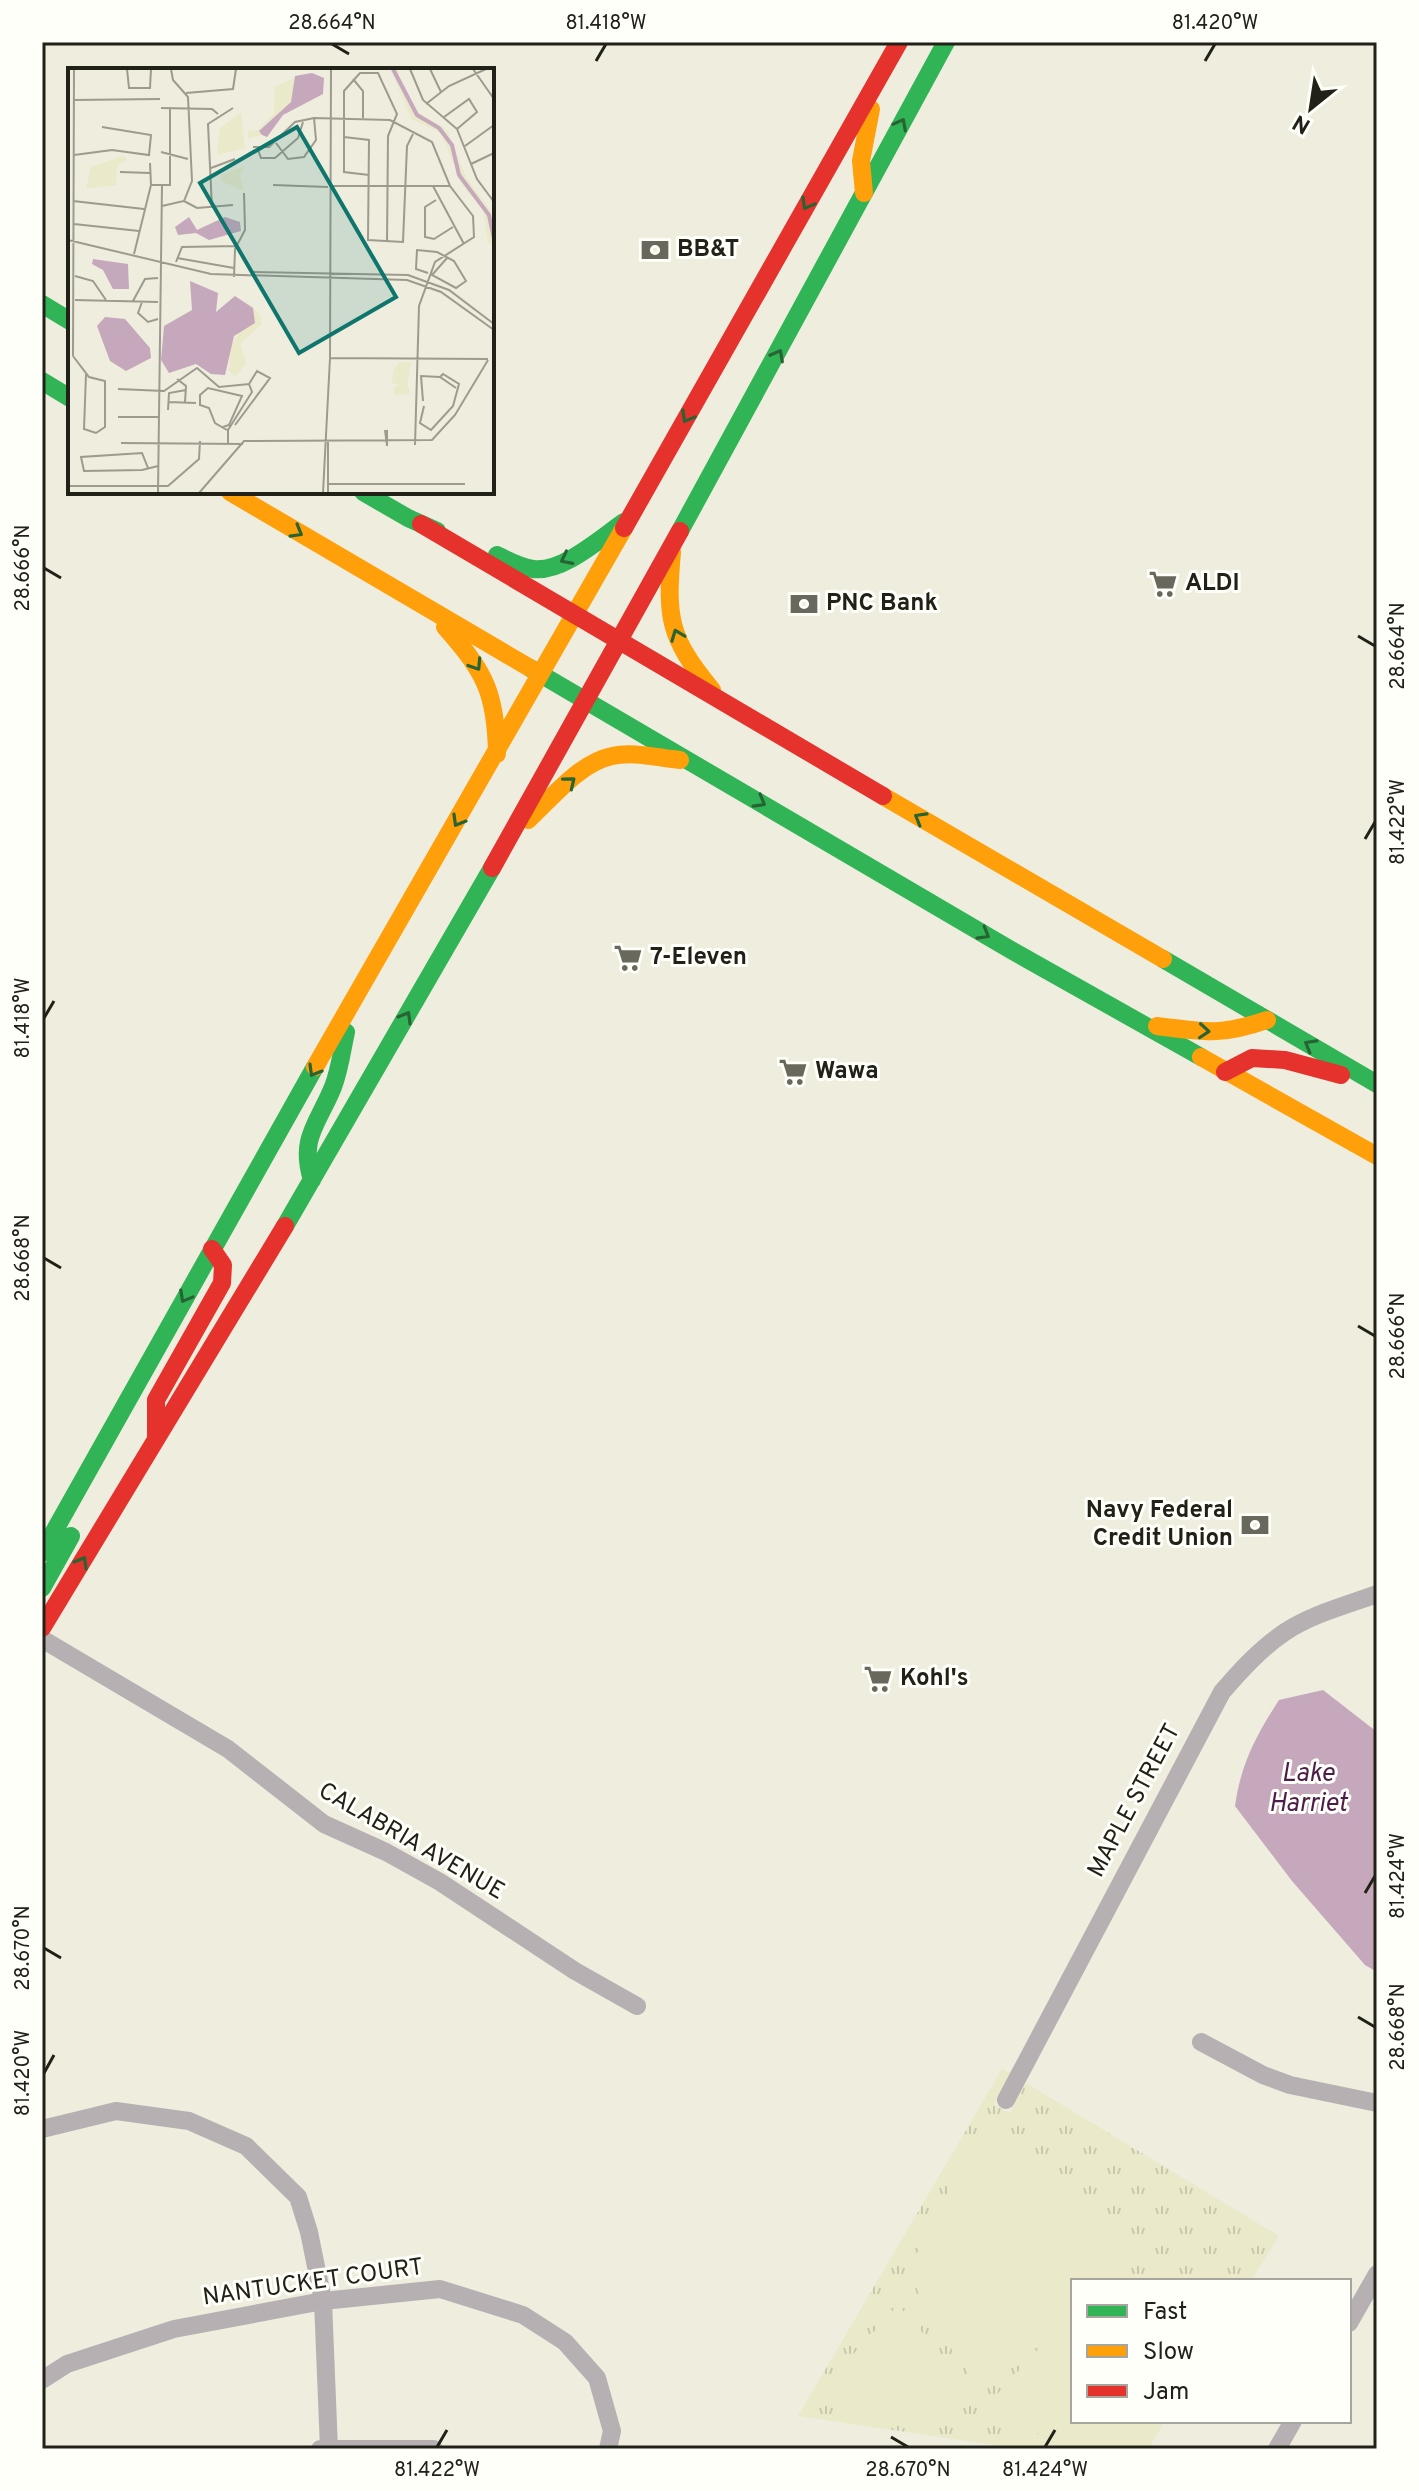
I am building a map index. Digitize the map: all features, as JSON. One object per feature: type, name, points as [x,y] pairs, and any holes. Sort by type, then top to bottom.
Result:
[{"type":"main road","points":[[42,1553],[212,1249],[576,617],[899,42]]},
{"type":"main road","points":[[42,1628],[312,1180],[512,833],[673,545],[946,42]]},
{"type":"main road","points":[[864,193],[860,153],[879,77]]},
{"type":"main road","points":[[42,304],[68,320]]},
{"type":"main road","points":[[42,381],[68,397]]},
{"type":"main road","points":[[233,494],[1140,1024],[1377,1156]]},
{"type":"main road","points":[[367,494],[1377,1084]]},
{"type":"main road","points":[[421,524],[526,568],[546,569],[580,552],[631,517]]},
{"type":"main road","points":[[673,545],[669,601],[674,633],[688,659],[719,700]]},
{"type":"main road","points":[[426,606],[477,662],[497,720],[497,754]]},
{"type":"main road","points":[[512,833],[573,778],[610,756],[641,755],[693,762]]},
{"type":"main road","points":[[312,1180],[305,1162],[305,1147],[334,1086],[353,1004]]},
{"type":"main road","points":[[1140,1024],[1211,1033],[1235,1031],[1267,1020]]},
{"type":"main road","points":[[1225,1072],[1252,1058],[1285,1060],[1377,1084]]},
{"type":"main road","points":[[156,1438],[156,1400],[222,1283],[223,1265],[212,1249]]},
{"type":"main road","points":[[42,1588],[102,1481],[96,1456]]},
{"type":"street","name":"MAPLE STREET","points":[[1006,2100],[1222,1692],[1246,1664],[1285,1632],[1316,1616],[1377,1594]]},
{"type":"street","name":"CALABRIA AVENUE","points":[[42,1639],[228,1749],[324,1824],[386,1852],[440,1882],[575,1971],[637,2006]]},
{"type":"street","points":[[1201,2042],[1263,2075],[1290,2085],[1377,2103]]},
{"type":"street","points":[[42,2129],[116,2111],[189,2121],[246,2146],[298,2197],[309,2232],[323,2301],[329,2449]]},
{"type":"street","points":[[1351,2320],[1377,2274]]},
{"type":"street","name":"NANTUCKET COURT","points":[[42,2380],[67,2364],[174,2329],[323,2301],[440,2289],[523,2315],[565,2342],[597,2378],[612,2431],[608,2449]]},
{"type":"street","points":[[1277,2449],[1292,2423]]},
{"type":"street","points":[[320,2449],[434,2449]]},
{"type":"green space","points":[[1002,2069],[1010,2073],[994,2105],[1010,2113],[1026,2083],[1279,2236],[1252,2279],[1071,2279],[1071,2423],[1164,2423],[1148,2449],[1021,2449],[798,2416]]},
{"type":"green space","points":[[983,2124],[1094,2215],[1129,2237],[1130,2250],[1100,2279],[1071,2279],[1071,2307],[983,2393],[922,2307],[911,2265]]},
{"type":"green space","points":[[898,2305],[972,2389],[920,2426],[837,2408],[819,2392]]},
{"type":"green space","points":[[1071,2313],[1071,2423],[1156,2423],[1145,2439],[1126,2449],[1011,2429],[989,2403]]},
{"type":"water","name":"Lake Harriet","points":[[1323,1690],[1377,1732],[1377,1972],[1365,1965],[1292,1881],[1235,1806],[1241,1776],[1251,1750],[1279,1700]]},
{"type":"traffic: fast","points":[[680,531],[946,42]]},
{"type":"traffic: fast","points":[[42,304],[68,320]]},
{"type":"traffic: fast","points":[[42,381],[68,397]]},
{"type":"traffic: fast","points":[[366,494],[437,531]]},
{"type":"traffic: fast","points":[[497,555],[533,569],[556,566],[581,553],[624,522]]},
{"type":"traffic: fast","points":[[530,668],[1011,950],[1201,1057]]},
{"type":"traffic: fast","points":[[285,1226],[492,868]]},
{"type":"traffic: fast","points":[[1163,959],[1377,1084]]},
{"type":"traffic: fast","points":[[312,1180],[309,1142],[335,1080],[346,1032]]},
{"type":"traffic: fast","points":[[42,1553],[315,1067]]},
{"type":"traffic: fast","points":[[42,1588],[71,1536]]},
{"type":"traffic: slow","points":[[864,193],[861,161],[871,109]]},
{"type":"traffic: slow","points":[[233,494],[530,668]]},
{"type":"traffic: slow","points":[[315,1067],[624,528]]},
{"type":"traffic: slow","points":[[672,552],[670,594],[674,626],[687,656],[712,690]]},
{"type":"traffic: slow","points":[[445,627],[470,657],[486,684],[494,715],[497,754]]},
{"type":"traffic: slow","points":[[528,820],[567,782],[600,760],[628,754],[680,760]]},
{"type":"traffic: slow","points":[[883,796],[1163,959]]},
{"type":"traffic: slow","points":[[1157,1026],[1212,1031],[1237,1029],[1267,1020]]},
{"type":"traffic: slow","points":[[1201,1057],[1377,1156]]},
{"type":"traffic: jam","points":[[624,528],[899,42]]},
{"type":"traffic: jam","points":[[421,524],[883,796]]},
{"type":"traffic: jam","points":[[492,868],[680,531]]},
{"type":"traffic: jam","points":[[1225,1072],[1252,1058],[1285,1060],[1341,1075]]},
{"type":"traffic: jam","points":[[42,1628],[285,1226]]},
{"type":"traffic: jam","points":[[156,1437],[156,1400],[222,1283],[223,1265],[212,1249]]},
{"type":"place","name":"BB&T","points":[[655,250]]},
{"type":"place","name":"ALDI","points":[[1163,584]]},
{"type":"place","name":"PNC Bank","points":[[804,604]]},
{"type":"place","name":"7-Eleven","points":[[628,958]]},
{"type":"place","name":"Wawa","points":[[793,1072]]},
{"type":"place","name":"Navy Federal Credit Union","points":[[1255,1525]]},
{"type":"place","name":"Kohl's","points":[[878,1679]]}]
